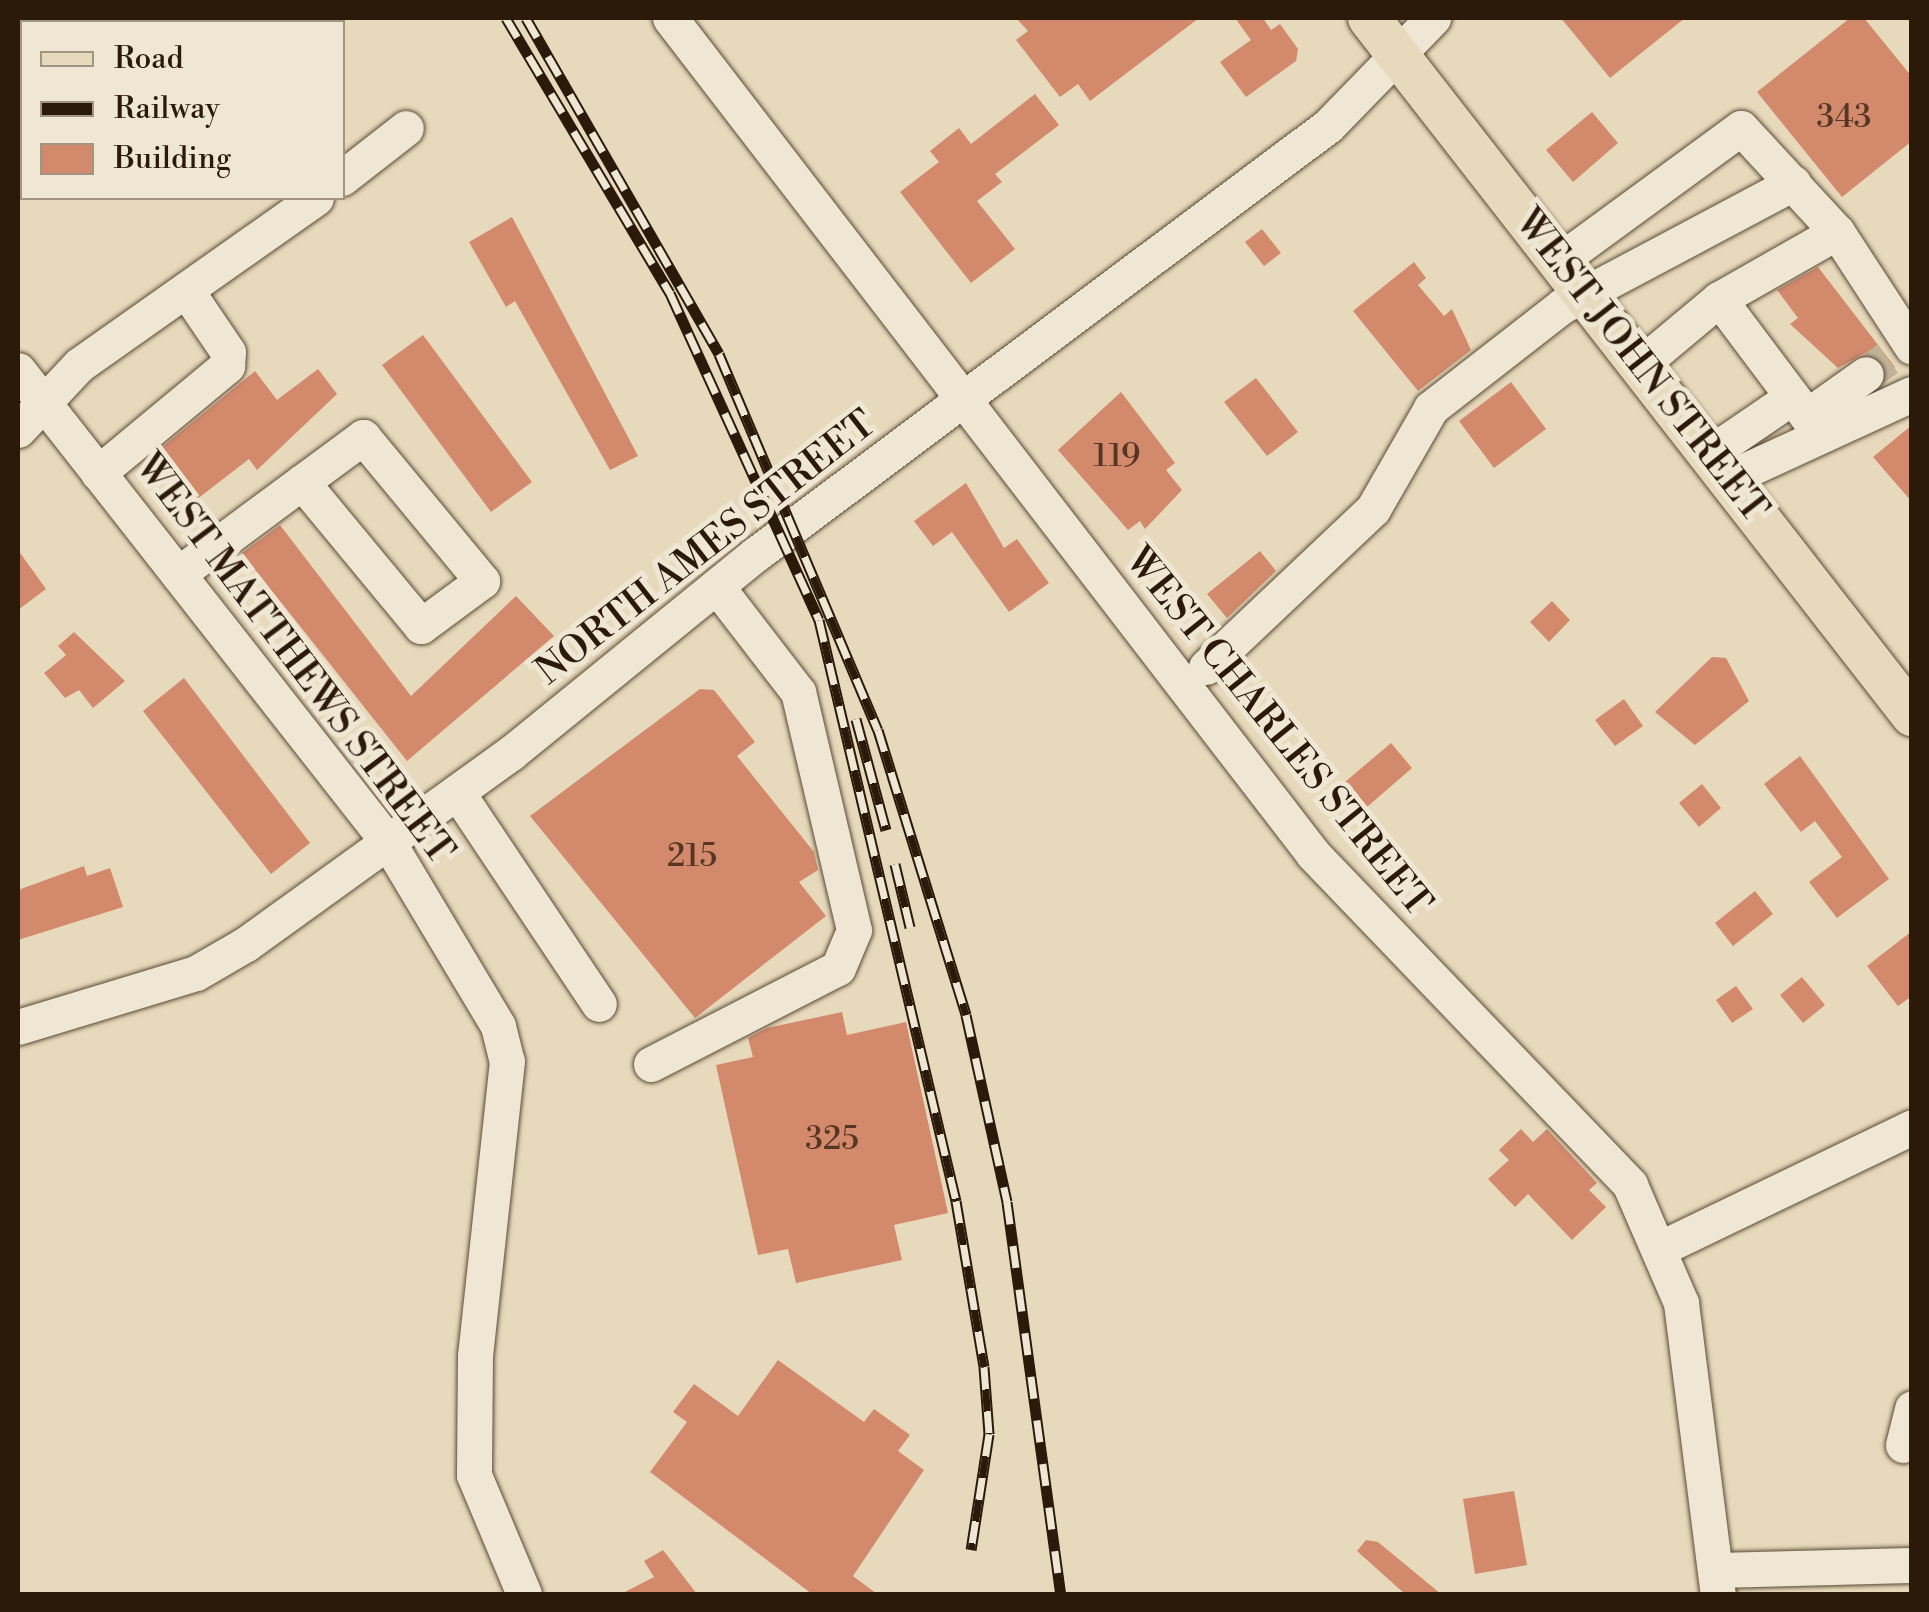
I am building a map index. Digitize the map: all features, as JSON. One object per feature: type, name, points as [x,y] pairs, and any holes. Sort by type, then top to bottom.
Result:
[{"type":"main road","name":"WEST JOHN STREET","points":[[1369,18],[1912,715]]},
{"type":"street","name":"WEST CHARLES STREET","points":[[670,18],[1313,854],[1610,1159],[1663,1248],[1690,1349],[1716,1582]]},
{"type":"street","name":"NORTH AMES STREET","points":[[18,1027],[196,973],[388,842],[717,587],[965,404],[1328,126],[1433,18]]},
{"type":"street","points":[[345,176],[406,128]]},
{"type":"street","points":[[1560,261],[1741,128],[1837,232],[1894,356],[1807,416],[1719,466]]},
{"type":"street","points":[[1206,667],[1374,508],[1431,408],[1548,315],[1792,183]]},
{"type":"street","points":[[18,430],[79,365],[313,200]]},
{"type":"street","points":[[1640,365],[1719,299],[1837,232]]},
{"type":"street","points":[[98,473],[227,366],[228,352],[186,290]]},
{"type":"street","points":[[1719,299],[1807,416]]},
{"type":"street","name":"WEST MATTHEWS STREET","points":[[18,370],[388,842],[498,1026],[506,1061],[475,1355],[474,1476],[524,1594]]},
{"type":"street","points":[[1719,466],[1807,416],[1912,394]]},
{"type":"street","points":[[178,574],[302,482],[363,437],[482,580],[421,626],[302,482]]},
{"type":"street","points":[[652,1064],[838,968],[854,930],[798,692],[717,587]]},
{"type":"street","points":[[457,792],[600,1004]]},
{"type":"street","points":[[1663,1248],[1912,1127]]},
{"type":"street","points":[[1902,1446],[1912,1408]]},
{"type":"street","points":[[1716,1582],[1912,1565]]},
{"type":"building","points":[[1016,18],[1199,18],[1090,101],[1078,84],[1060,97],[1016,40],[1028,31]]},
{"type":"building","points":[[1235,18],[1263,18],[1271,30],[1280,24],[1298,49],[1296,61],[1246,97],[1220,62],[1251,40]]},
{"type":"building","points":[[1561,18],[1685,18],[1610,78]]},
{"type":"building","points":[[1850,18],[1864,18],[1912,77],[1912,141],[1842,197],[1757,92]]},
{"type":"building","points":[[1035,94],[1059,125],[995,174],[1002,182],[977,201],[1015,249],[971,283],[900,192],[939,162],[930,151],[959,128],[971,144]]},
{"type":"building","points":[[1592,112],[1618,143],[1573,182],[1546,150]]},
{"type":"building","points":[[512,217],[638,456],[610,470],[515,301],[506,307],[469,242]]},
{"type":"building","points":[[1262,229],[1281,253],[1264,266],[1245,242]]},
{"type":"building","points":[[1414,262],[1426,278],[1418,285],[1444,316],[1452,309],[1471,350],[1418,391],[1353,311]]},
{"type":"building","points":[[1818,267],[1895,367],[1887,374],[1865,353],[1838,368],[1790,324],[1798,318],[1777,290]]},
{"type":"building","points":[[423,335],[532,482],[491,512],[382,365]]},
{"type":"building","points":[[318,369],[337,394],[257,470],[249,459],[192,503],[155,453],[255,371],[277,400]]},
{"type":"building","points":[[1256,378],[1298,432],[1267,456],[1224,402]]},
{"type":"building","points":[[1511,382],[1546,429],[1494,468],[1459,421]]},
{"type":"building","points":[[1121,392],[1175,463],[1166,470],[1182,490],[1145,529],[1140,521],[1128,530],[1058,450]]},
{"type":"building","points":[[1912,425],[1912,502],[1873,457]]},
{"type":"building","points":[[966,483],[1004,548],[1017,539],[1049,583],[1009,612],[952,532],[933,546],[914,521]]},
{"type":"building","points":[[280,525],[411,696],[516,596],[554,636],[407,761],[242,553]]},
{"type":"building","points":[[18,550],[46,589],[18,610]]},
{"type":"building","points":[[1260,551],[1276,571],[1227,618],[1207,594]]},
{"type":"building","points":[[1552,601],[1570,620],[1549,642],[1530,622]]},
{"type":"building","points":[[74,632],[125,681],[93,708],[79,690],[65,698],[44,673],[66,655],[58,646]]},
{"type":"building","points":[[1712,657],[1726,658],[1749,701],[1695,745],[1655,712]]},
{"type":"building","points":[[184,678],[310,843],[271,874],[143,711]]},
{"type":"building","points":[[700,689],[714,690],[755,742],[737,756],[814,852],[818,870],[799,882],[826,916],[695,1018],[530,816]]},
{"type":"building","points":[[1624,699],[1643,726],[1615,746],[1595,720]]},
{"type":"building","points":[[1391,743],[1412,768],[1367,807],[1345,782]]},
{"type":"building","points":[[1800,756],[1889,879],[1837,918],[1809,882],[1842,857],[1815,821],[1801,832],[1764,784]]},
{"type":"building","points":[[1702,784],[1721,808],[1699,827],[1679,803]]},
{"type":"building","points":[[84,866],[87,876],[110,868],[123,907],[18,940],[18,890]]},
{"type":"building","points":[[1755,891],[1773,914],[1733,946],[1715,923]]},
{"type":"building","points":[[1912,931],[1912,996],[1898,1006],[1867,966]]},
{"type":"building","points":[[1802,977],[1825,1005],[1803,1023],[1780,995]]},
{"type":"building","points":[[1736,986],[1753,1009],[1732,1023],[1716,1000]]},
{"type":"building","points":[[842,1012],[847,1035],[906,1022],[948,1213],[894,1225],[902,1260],[796,1283],[788,1249],[758,1255],[716,1065],[753,1057],[748,1038],[767,1028]]},
{"type":"building","points":[[1521,1129],[1533,1142],[1547,1129],[1597,1183],[1589,1190],[1606,1207],[1572,1240],[1528,1194],[1515,1207],[1488,1179],[1509,1160],[1499,1150]]},
{"type":"building","points":[[778,1360],[864,1422],[874,1409],[910,1435],[898,1451],[924,1470],[853,1576],[877,1594],[812,1594],[650,1472],[687,1422],[673,1412],[694,1384],[738,1416]]},
{"type":"building","points":[[1514,1491],[1527,1565],[1475,1574],[1463,1499]]},
{"type":"building","points":[[1366,1540],[1378,1542],[1441,1594],[1405,1594],[1357,1551]]},
{"type":"building","points":[[663,1550],[697,1594],[621,1594],[654,1577],[644,1561]]},
{"type":"tunnel","points":[[1866,374],[1888,358]]},
{"type":"railway","points":[[506,18],[670,293],[819,620],[956,1201],[984,1367],[989,1434],[971,1550]]},
{"type":"railway","points":[[526,18],[719,354],[878,730],[966,1015],[1007,1202],[1061,1594]]},
{"type":"railway","points":[[856,719],[886,830]]},
{"type":"railway","points":[[895,864],[910,927]]}]
